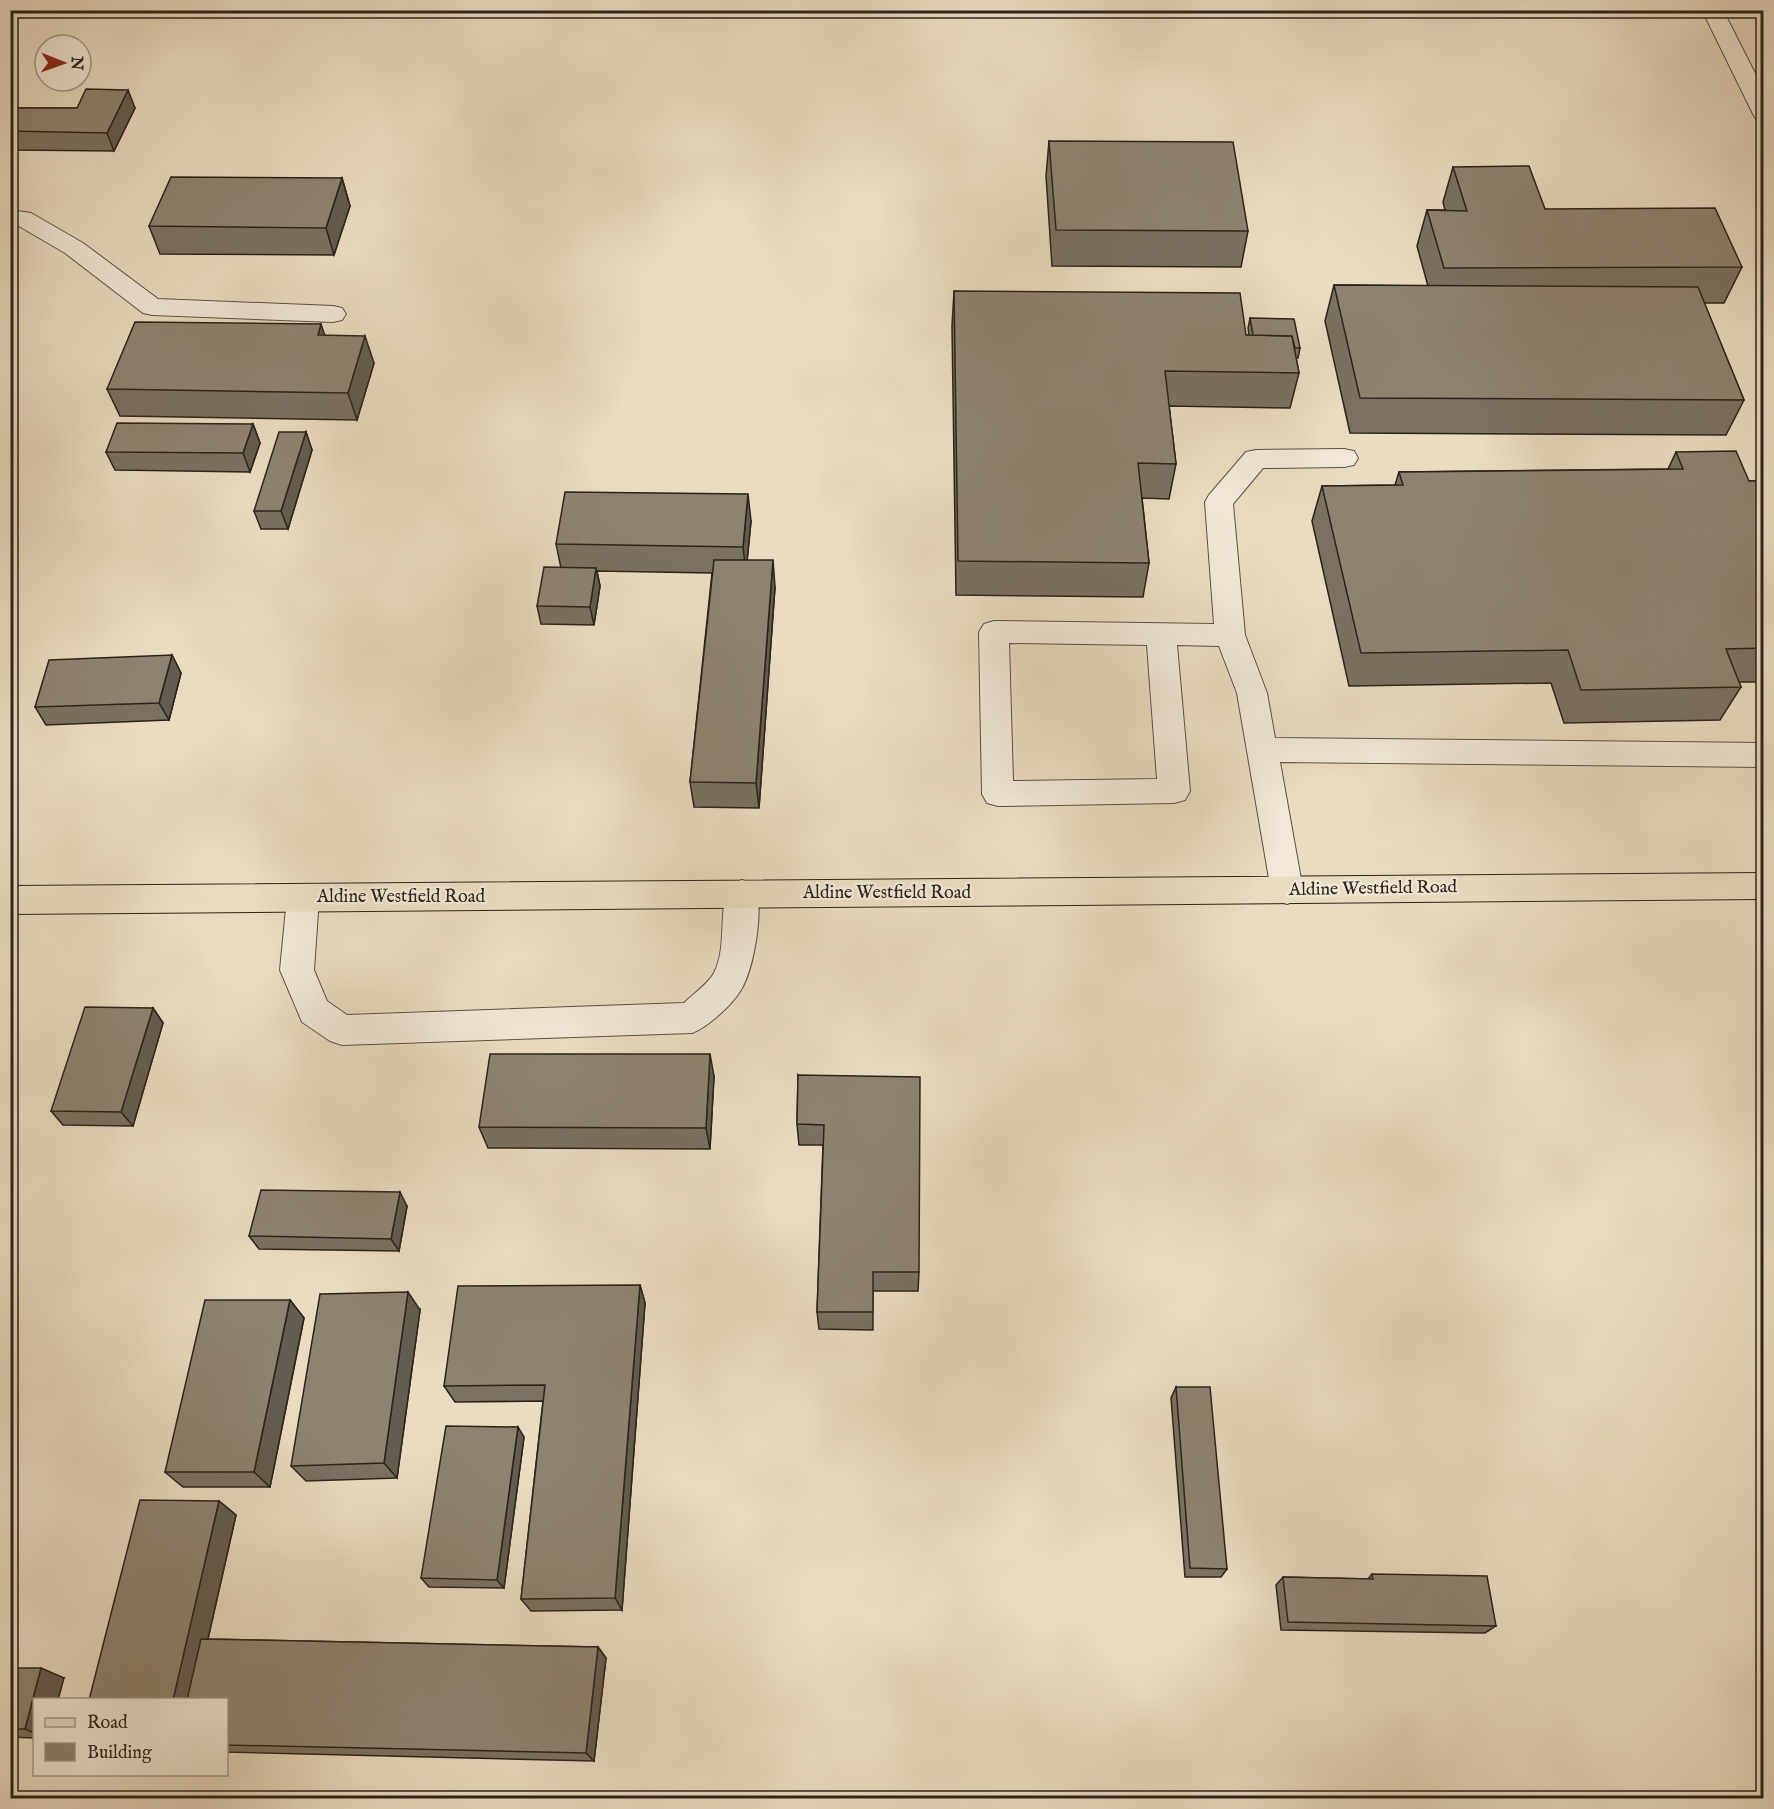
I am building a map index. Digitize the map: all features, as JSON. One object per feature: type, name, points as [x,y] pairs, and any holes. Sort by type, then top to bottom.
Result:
[{"type":"main road","name":"Aldine Westfield Road","points":[[10,900],[1764,886]]},
{"type":"street","points":[[1712,10],[1764,114]]},
{"type":"street","points":[[1742,70],[1764,69]]},
{"type":"street","points":[[10,217],[23,218],[74,248],[152,307],[333,314]]},
{"type":"street","points":[[1287,890],[1252,693],[1230,635],[1219,502],[1256,459],[1344,458]]},
{"type":"street","points":[[1161,635],[1174,791],[998,794],[994,632],[1230,635]]},
{"type":"street","points":[[1262,750],[1764,755]]},
{"type":"street","points":[[303,898],[297,970],[314,1011],[342,1030],[692,1018],[729,981],[739,944],[742,894]]},
{"type":"building","points":[[93,89],[128,90],[107,133],[10,131],[10,108],[77,108],[84,93],[93,93]]},
{"type":"building","points":[[1049,141],[1233,142],[1248,231],[1056,230]]},
{"type":"building","points":[[1529,166],[1545,209],[1715,208],[1742,267],[1444,268],[1427,210],[1467,211],[1453,167]]},
{"type":"building","points":[[171,177],[342,178],[326,228],[149,226]]},
{"type":"building","points":[[1334,285],[1698,287],[1744,400],[1360,398]]},
{"type":"building","points":[[954,291],[1240,293],[1246,335],[1292,336],[1299,373],[1165,371],[1176,464],[1138,463],[1149,563],[958,561]]},
{"type":"building","points":[[1250,318],[1294,319],[1300,348],[1295,348],[1292,336],[1253,335]]},
{"type":"building","points":[[135,322],[321,324],[318,335],[365,336],[348,393],[107,389]]},
{"type":"building","points":[[117,423],[253,424],[243,453],[106,452]]},
{"type":"building","points":[[279,432],[306,432],[281,511],[254,511]]},
{"type":"building","points":[[1736,451],[1749,481],[1764,481],[1764,648],[1726,649],[1741,687],[1581,690],[1568,650],[1361,653],[1322,486],[1403,485],[1399,472],[1683,469],[1676,452]]},
{"type":"building","points":[[565,492],[748,494],[743,547],[556,544]]},
{"type":"building","points":[[714,560],[773,560],[756,783],[690,782]]},
{"type":"building","points":[[544,567],[596,568],[590,607],[537,606]]},
{"type":"building","points":[[172,655],[159,703],[35,707],[49,660]]},
{"type":"building","points":[[85,1007],[153,1008],[121,1112],[51,1111]]},
{"type":"building","points":[[490,1054],[710,1054],[706,1128],[479,1127]]},
{"type":"building","points":[[798,1075],[920,1077],[919,1272],[873,1272],[873,1312],[817,1312],[824,1125],[797,1124]]},
{"type":"building","points":[[261,1190],[400,1192],[391,1239],[249,1236]]},
{"type":"building","points":[[640,1285],[615,1598],[521,1599],[545,1385],[444,1386],[458,1286]]},
{"type":"building","points":[[408,1292],[384,1463],[291,1466],[320,1294]]},
{"type":"building","points":[[205,1300],[290,1300],[254,1472],[165,1472]]},
{"type":"building","points":[[1176,1387],[1210,1387],[1227,1569],[1190,1568]]},
{"type":"building","points":[[446,1426],[518,1427],[497,1580],[421,1578]]},
{"type":"building","points":[[140,1500],[219,1501],[173,1698],[90,1698]]},
{"type":"building","points":[[1372,1574],[1487,1576],[1496,1626],[1288,1622],[1283,1577],[1373,1579]]},
{"type":"building","points":[[201,1639],[598,1647],[586,1753],[228,1745],[228,1698],[187,1698]]},
{"type":"building","points":[[10,1668],[41,1668],[25,1729],[10,1729]]}]
